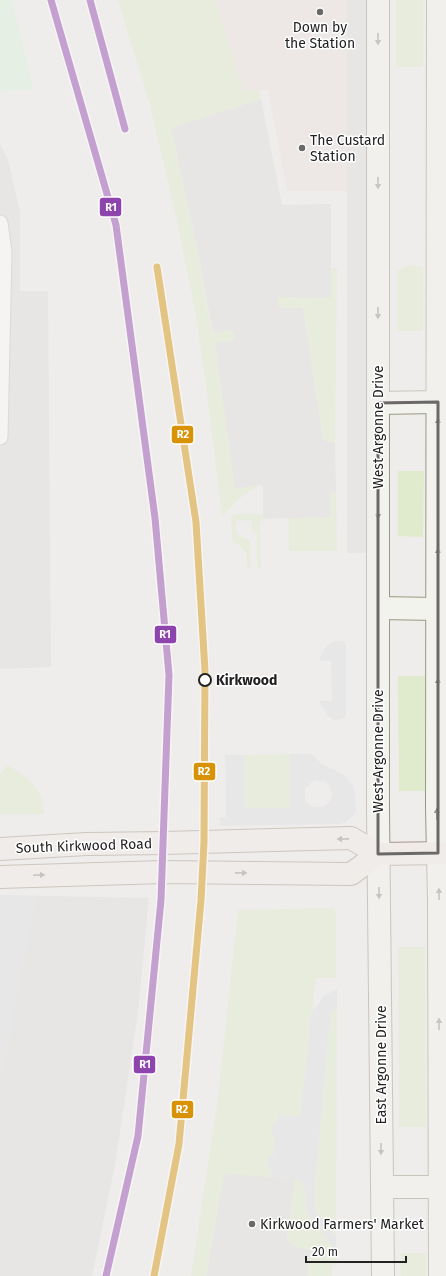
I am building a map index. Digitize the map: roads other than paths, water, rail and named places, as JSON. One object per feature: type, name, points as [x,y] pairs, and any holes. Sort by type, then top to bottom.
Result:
[{"type":"main road","name":"South Kirkwood Road","points":[[0,849],[87,844],[351,838],[378,854],[351,874],[163,872],[0,877]]},
{"type":"main road","points":[[378,854],[442,853]]},
{"type":"street","name":"West Argonne Drive","points":[[378,0],[378,854]]},
{"type":"street","points":[[438,0],[438,609],[442,853],[443,1187],[440,1276]]},
{"type":"street","points":[[378,403],[438,402]]},
{"type":"street","points":[[378,608],[438,609]]},
{"type":"street","name":"East Argonne Drive","points":[[378,854],[383,1276]]},
{"type":"street","points":[[382,1187],[443,1187]]},
{"type":"lane","points":[[0,223],[4,252],[0,437]]},
{"type":"place","name":"Down by the Station","points":[[320,12]]},
{"type":"place","name":"The Custard Station","points":[[302,148]]},
{"type":"place","name":"Kirkwood","points":[[205,680]]},
{"type":"place","name":"Kirkwood Farmers' Market","points":[[252,1224]]}]
